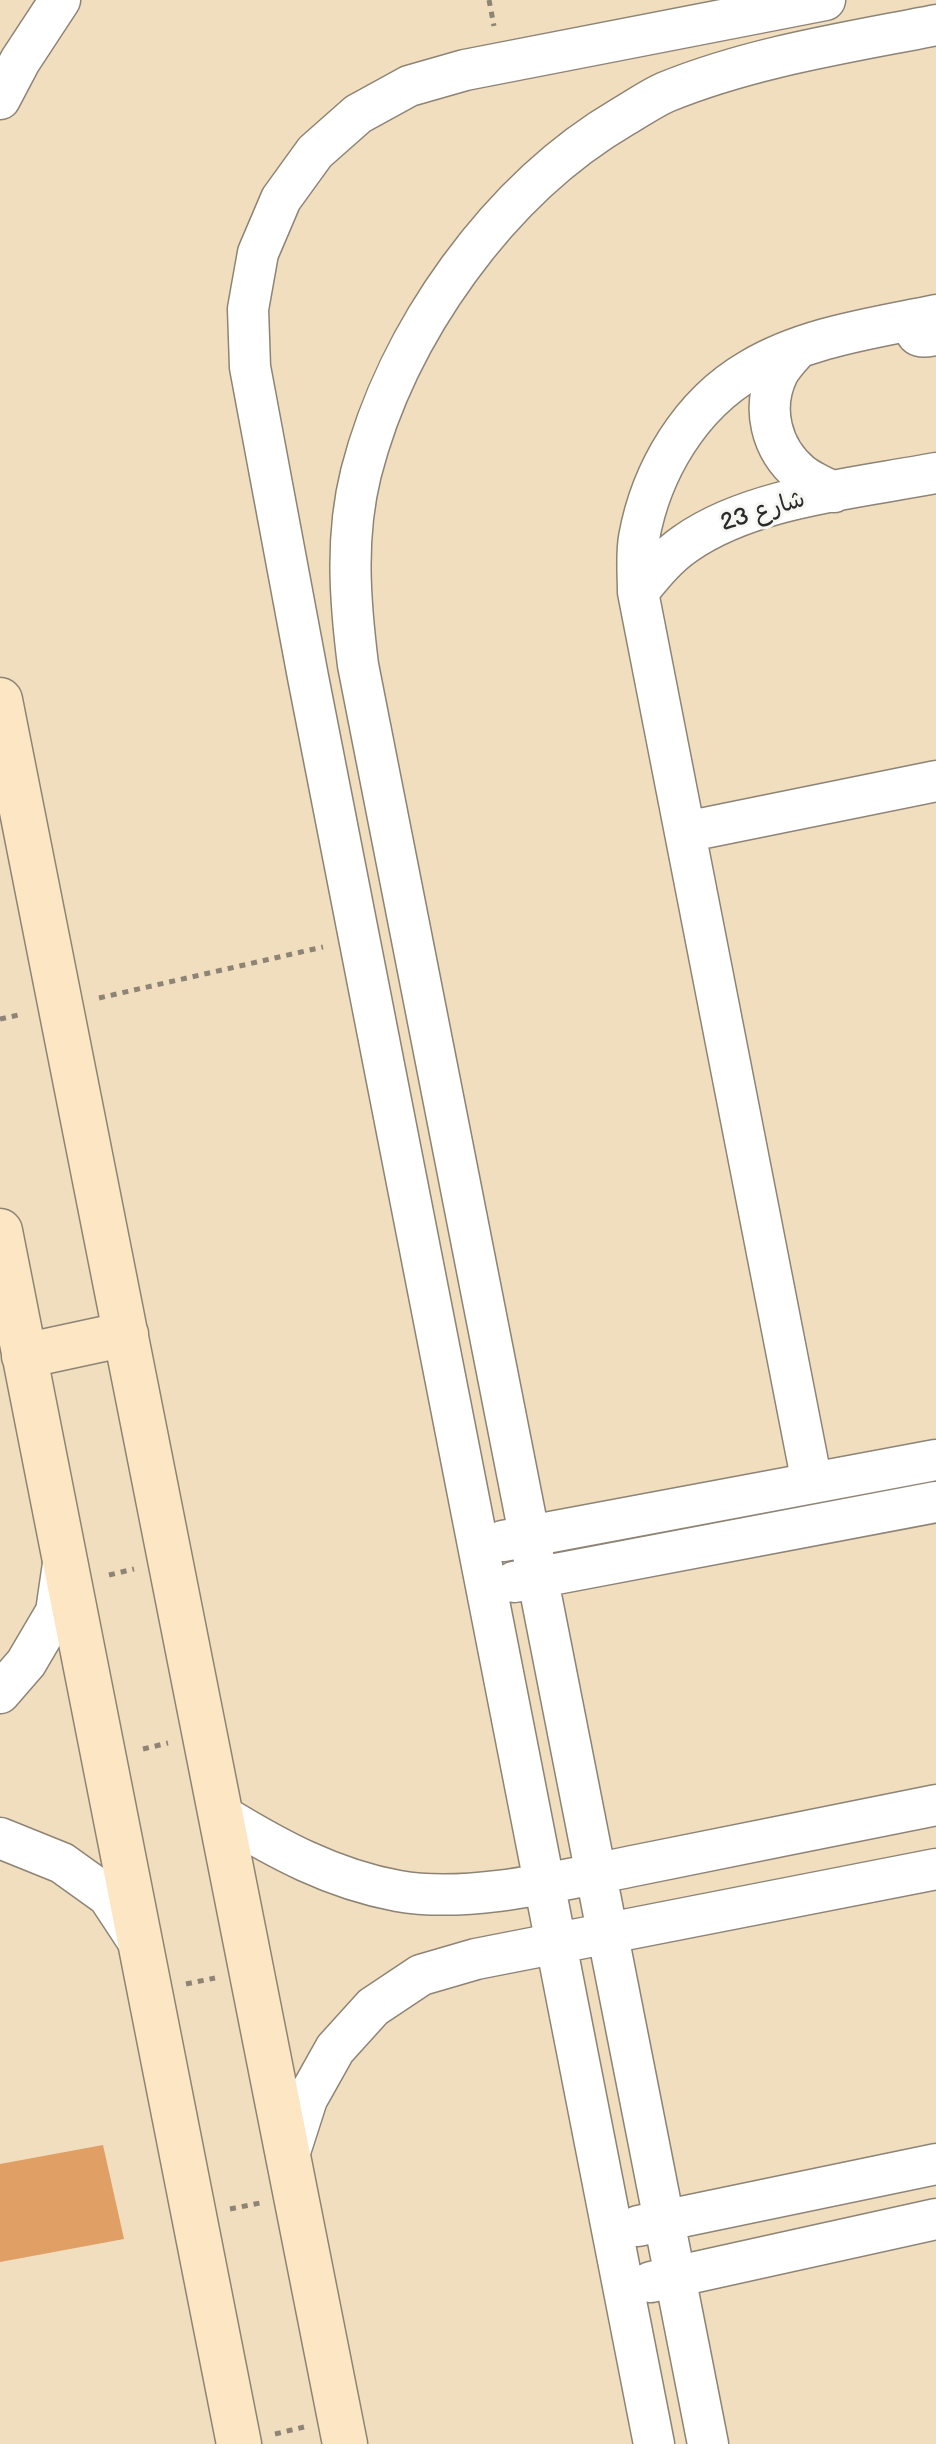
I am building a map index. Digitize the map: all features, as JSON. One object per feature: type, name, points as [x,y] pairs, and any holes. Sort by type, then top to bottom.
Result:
[{"type":"street","points":[[0,99],[20,61],[60,0]]},
{"type":"street","points":[[654,2444],[250,367],[248,309],[258,253],[281,199],[315,152],[358,114],[409,86],[465,70],[825,0]]},
{"type":"street","points":[[708,2444],[358,665],[350,594],[351,535],[361,473],[406,357],[443,292],[488,231],[553,167],[601,129],[664,93],[735,68],[936,25]]},
{"type":"street","points":[[812,1483],[638,592],[639,540],[651,489],[675,443],[708,402],[749,370],[798,348],[853,332],[919,319]]},
{"type":"street","points":[[798,348],[779,371],[770,398],[771,428],[782,454],[802,475],[834,492]]},
{"type":"street","name":"شارع 23","points":[[638,592],[683,545],[740,514],[934,467]]},
{"type":"street","points":[[0,700],[342,2431]]},
{"type":"street","points":[[685,832],[936,781]]},
{"type":"street","points":[[0,1231],[239,2443]]},
{"type":"street","points":[[24,1356],[126,1334]]},
{"type":"street","points":[[478,1546],[936,1460]]},
{"type":"street","points":[[486,1587],[936,1502]]},
{"type":"street","points":[[0,1693],[26,1663],[56,1612],[66,1572]]},
{"type":"street","points":[[220,1814],[277,1849],[337,1876],[400,1891],[465,1894],[544,1883],[936,1805]]},
{"type":"street","points":[[0,1838],[62,1863],[108,1896],[140,1944]]},
{"type":"street","points":[[292,2176],[307,2099],[335,2049],[373,2007],[421,1975],[476,1959],[936,1869]]},
{"type":"street","points":[[613,2232],[936,2164]]},
{"type":"street","points":[[623,2287],[936,2219]]},
{"type":"lane","points":[[919,319],[904,335],[911,344],[921,348],[936,345]]},
{"type":"path","points":[[0,1019],[359,939]]},
{"type":"path","points":[[66,1572],[171,1561]]},
{"type":"path","points":[[103,1759],[204,1734]]},
{"type":"path","points":[[149,1992],[251,1970]]},
{"type":"path","points":[[194,2217],[292,2176]]},
{"type":"path","points":[[239,2443],[342,2431]]},
{"type":"building","points":[[103,2145],[124,2239],[0,2262],[0,2164]]}]
